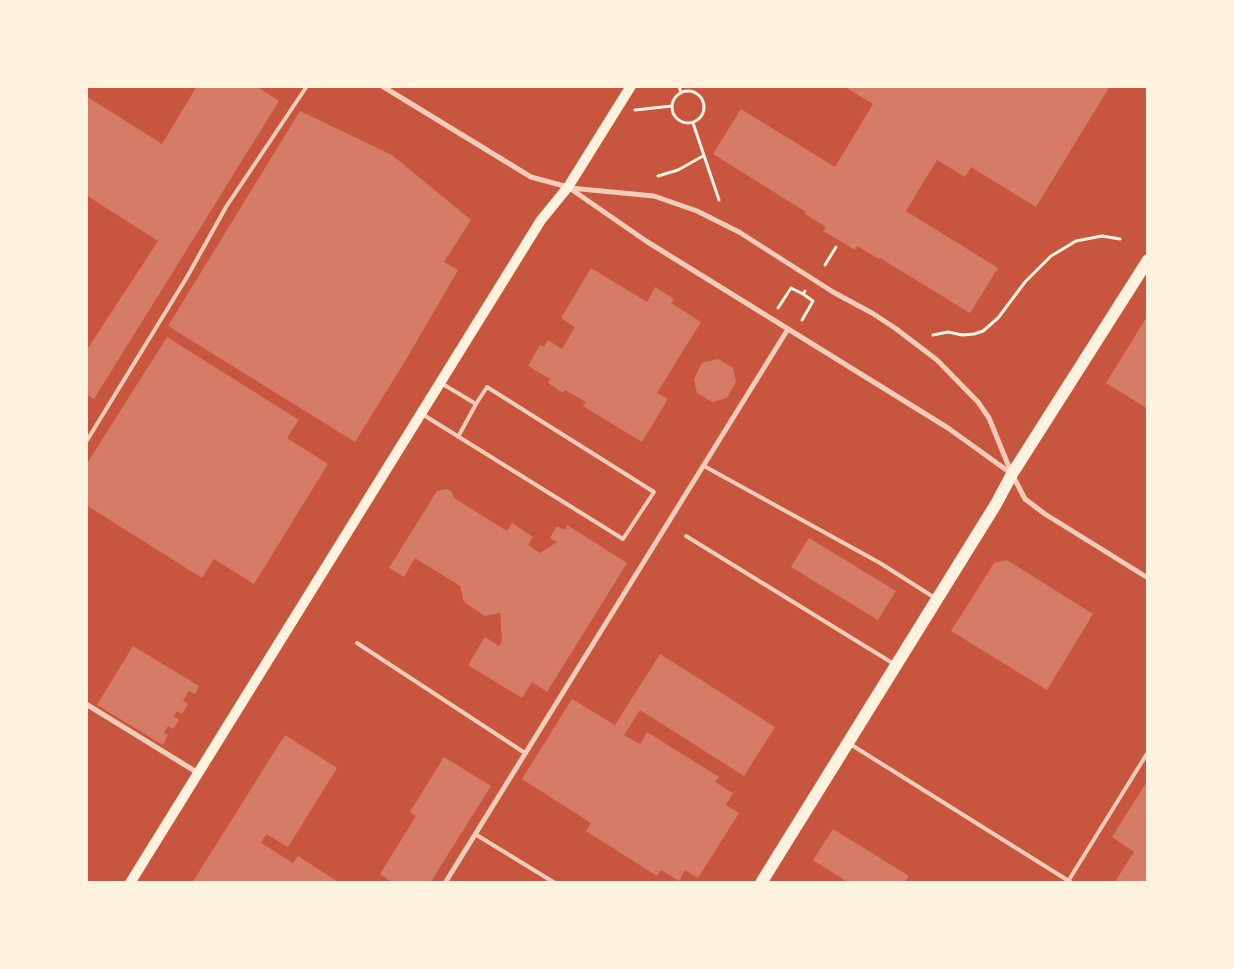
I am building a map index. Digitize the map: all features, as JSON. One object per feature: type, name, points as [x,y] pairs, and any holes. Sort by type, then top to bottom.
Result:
[{"type":"main road","points":[[130,883],[541,220],[568,187],[631,86]]},
{"type":"main road","points":[[761,883],[996,504],[1012,474],[1148,260]]},
{"type":"street","points":[[382,86],[531,177],[568,187],[654,196],[697,211],[739,232],[833,292],[872,313],[937,360],[978,402],[989,418],[1012,474],[1025,499],[1044,514],[1148,578]]},
{"type":"street","points":[[568,187],[646,241],[948,428],[1012,474]]},
{"type":"street","points":[[445,883],[788,329]]},
{"type":"street","points":[[86,704],[198,772]]},
{"type":"lane","points":[[86,442],[188,277],[226,207],[307,86]]},
{"type":"lane","points":[[441,382],[476,404]]},
{"type":"lane","points":[[422,414],[458,437],[623,539],[654,492],[487,387],[458,437]]},
{"type":"lane","points":[[704,466],[880,563],[937,599]]},
{"type":"lane","points":[[686,536],[896,665]]},
{"type":"lane","points":[[357,643],[526,753]]},
{"type":"lane","points":[[848,743],[1069,882],[1148,752]]},
{"type":"lane","points":[[475,834],[555,883]]},
{"type":"path","points":[[679,86],[681,93]]},
{"type":"path","points":[[694,92],[703,101],[703,114],[693,123],[686,124],[676,118],[672,112],[675,98],[681,93],[694,92]]},
{"type":"path","points":[[632,111],[672,106]]},
{"type":"path","points":[[693,123],[719,200]]},
{"type":"path","points":[[658,176],[678,170],[703,156]]},
{"type":"path","points":[[933,335],[948,332],[962,335],[983,331],[998,318],[1025,282],[1051,256],[1076,241],[1102,236],[1120,238]]},
{"type":"path","points":[[825,265],[836,247]]},
{"type":"path","points":[[782,302],[791,288],[803,294]]},
{"type":"path","points":[[805,316],[809,310]]},
{"type":"building","points":[[197,86],[256,86],[279,101],[94,399],[86,394],[86,351],[158,241],[86,195],[86,96],[162,144]]},
{"type":"building","points":[[843,86],[1110,86],[1036,207],[971,167],[965,177],[937,160],[906,211],[998,268],[970,313],[880,258],[857,246],[855,250],[823,231],[826,227],[805,214],[806,212],[713,154],[741,109],[835,167],[873,104]]},
{"type":"building","points":[[300,111],[392,155],[471,220],[444,262],[458,270],[355,442],[168,326]]},
{"type":"building","points":[[591,268],[647,302],[655,287],[674,299],[671,303],[701,322],[657,393],[668,399],[642,442],[583,406],[586,402],[565,390],[563,393],[548,383],[550,379],[528,366],[540,345],[544,347],[548,340],[562,349],[575,327],[561,318]]},
{"type":"building","points":[[1148,315],[1148,409],[1106,383]]},
{"type":"building","points":[[167,337],[299,420],[287,438],[328,464],[254,584],[214,559],[202,578],[86,505],[86,465]]},
{"type":"building","points":[[718,359],[733,368],[736,382],[727,398],[712,402],[697,393],[694,379],[702,363]]},
{"type":"building","points":[[447,489],[452,492],[454,498],[507,531],[512,523],[533,537],[528,545],[540,553],[557,542],[550,538],[557,526],[565,530],[567,525],[627,563],[547,692],[532,682],[522,698],[468,665],[485,637],[499,646],[502,641],[500,613],[485,616],[464,602],[460,586],[415,558],[404,577],[389,568],[437,491]]},
{"type":"building","points":[[809,538],[896,591],[878,620],[791,567]]},
{"type":"building","points":[[1007,560],[1093,614],[1047,690],[951,631],[994,563]]},
{"type":"building","points":[[133,646],[199,686],[195,694],[189,691],[183,701],[188,704],[182,714],[177,711],[174,716],[179,720],[173,729],[168,726],[164,733],[168,735],[163,745],[97,705]]},
{"type":"building","points":[[660,654],[775,727],[744,776],[640,710],[624,735],[640,744],[647,732],[719,777],[715,782],[733,793],[726,805],[739,813],[698,878],[685,870],[679,881],[661,870],[657,876],[586,831],[591,823],[522,779],[572,699],[615,725]]},
{"type":"building","points":[[285,735],[337,768],[288,847],[266,834],[261,843],[293,863],[298,856],[340,883],[192,883]]},
{"type":"building","points":[[444,757],[491,786],[430,883],[393,883],[380,874],[416,816],[410,812]]},
{"type":"building","points":[[1148,780],[1148,883],[1114,883],[1134,852],[1112,837]]},
{"type":"building","points":[[833,829],[909,876],[904,883],[849,883],[813,860]]}]
